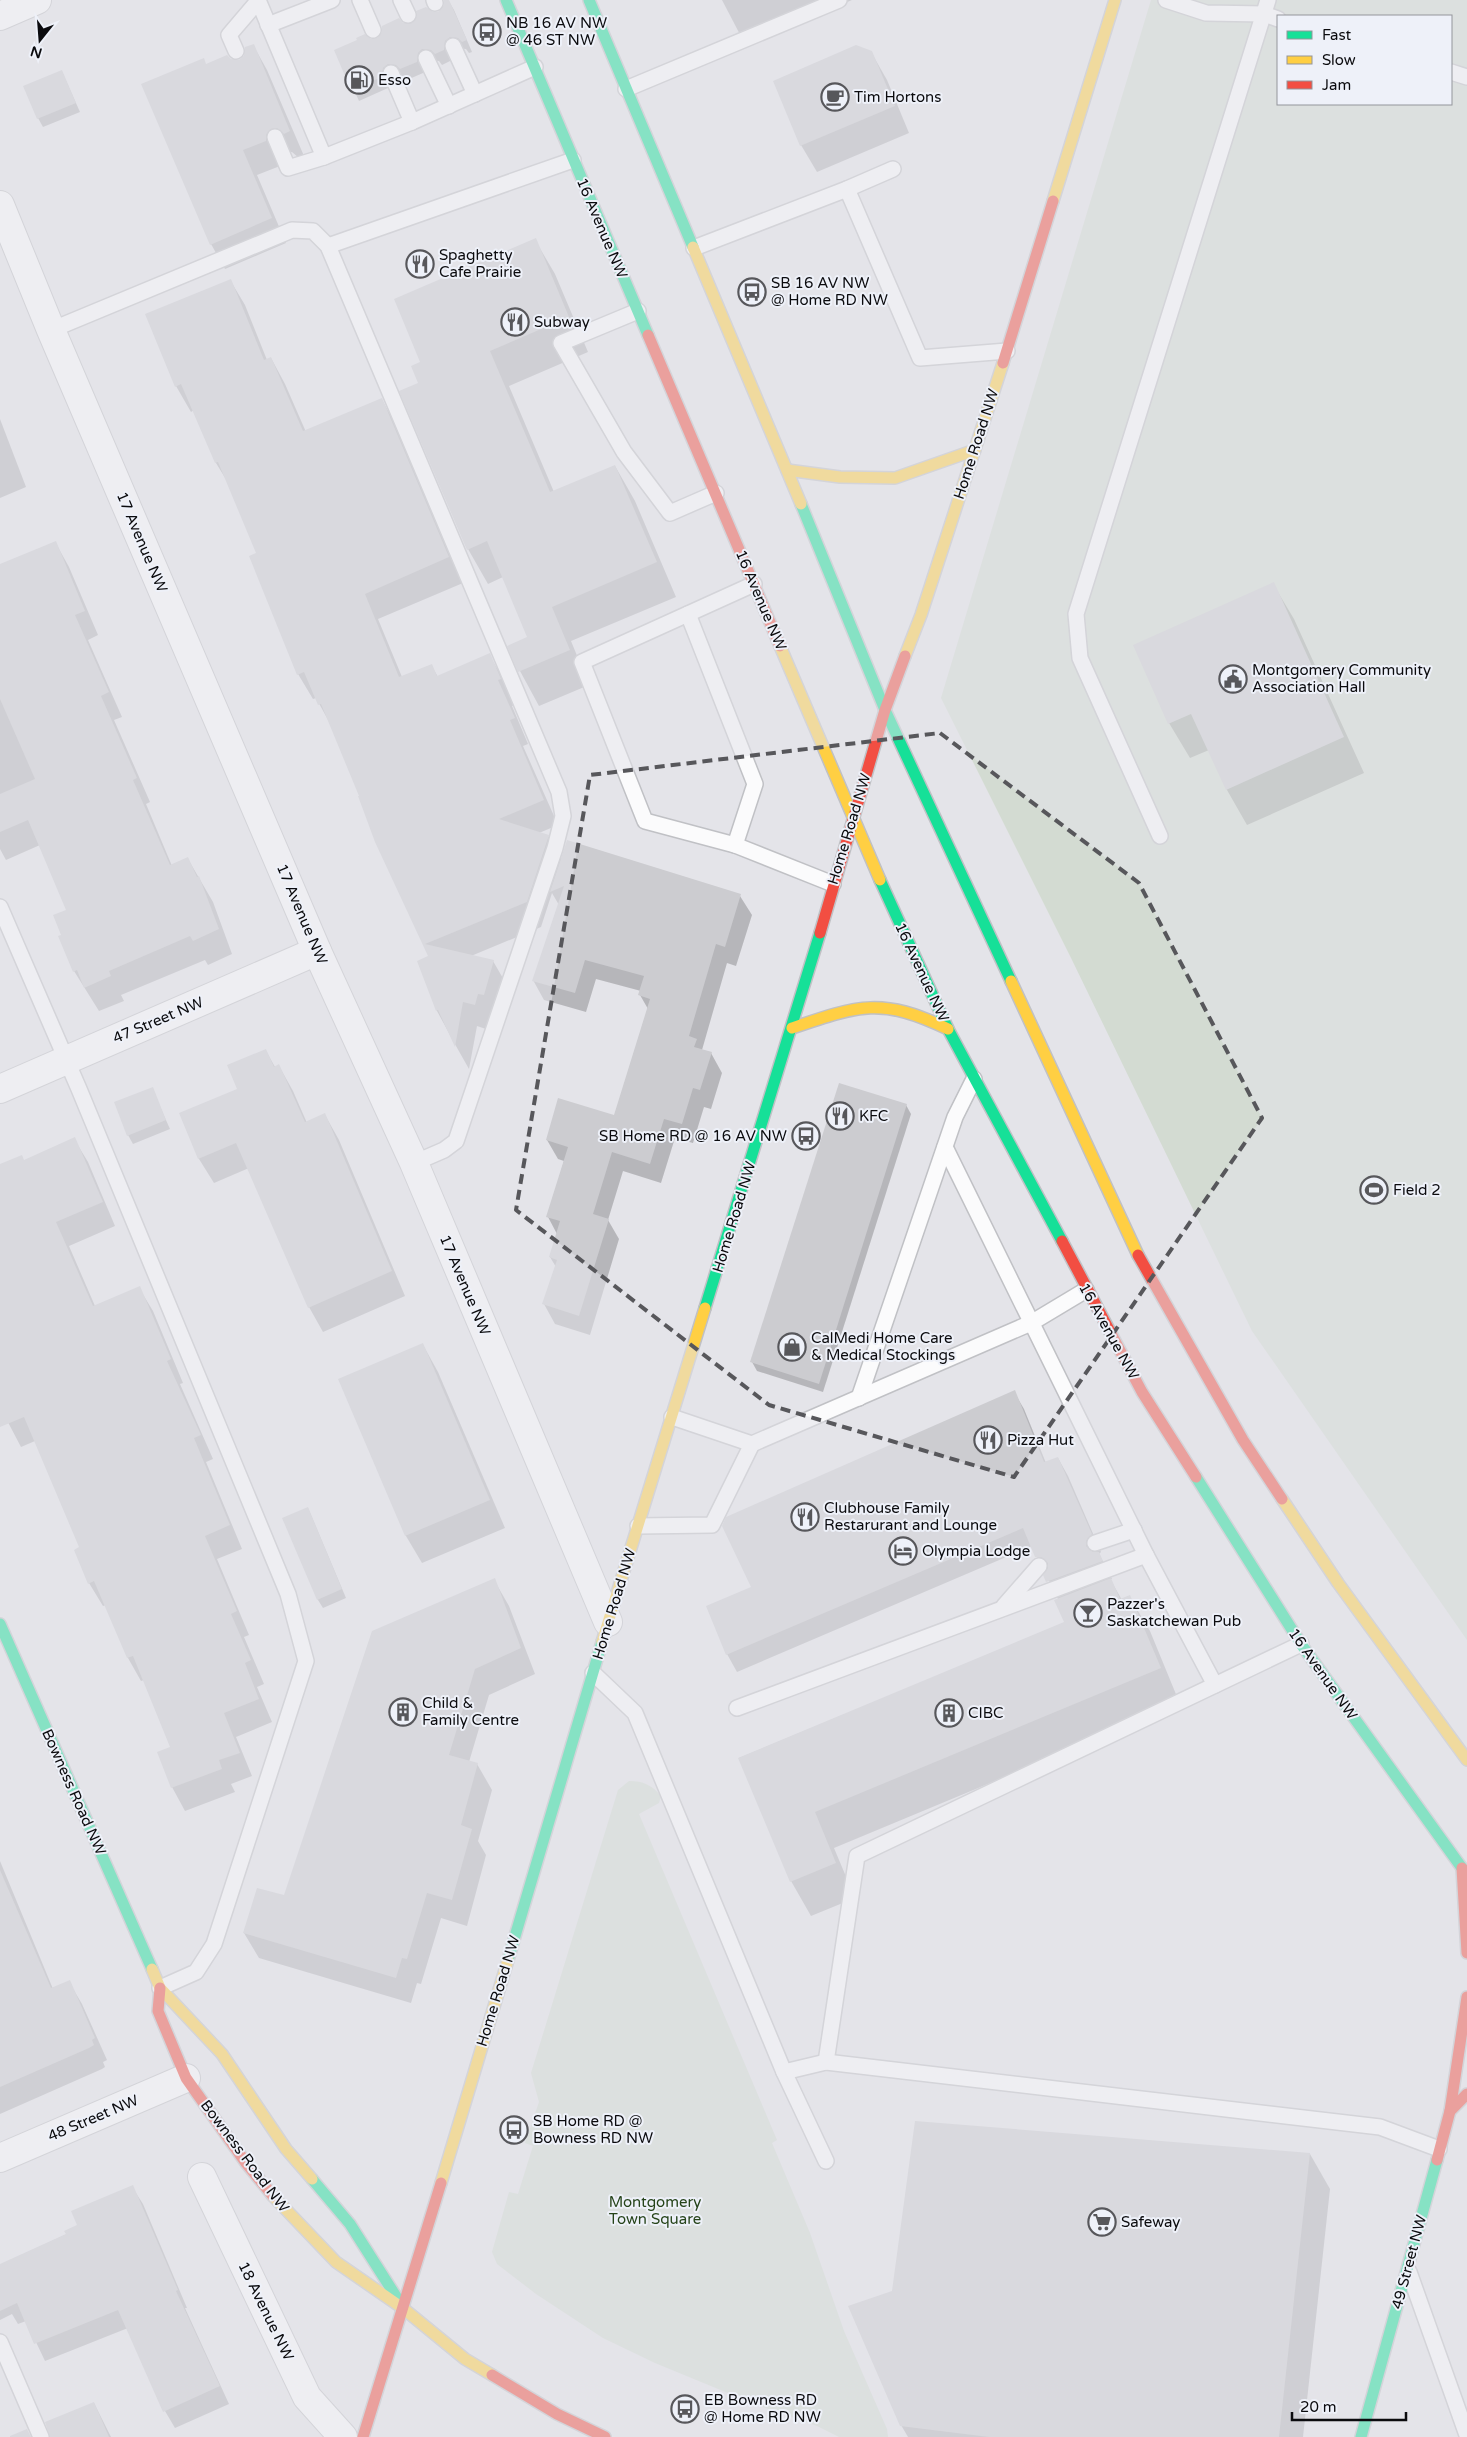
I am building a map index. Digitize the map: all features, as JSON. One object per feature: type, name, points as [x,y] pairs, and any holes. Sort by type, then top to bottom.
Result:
[{"type":"main road","name":"16 Avenue NW","points":[[506,0],[853,818],[948,1029],[1142,1392],[1301,1644],[1464,1872]]},
{"type":"main road","points":[[589,0],[787,470],[885,710],[1142,1263],[1243,1440],[1338,1583],[1467,1760]]},
{"type":"main road","name":"Home Road NW","points":[[364,2437],[404,2309],[608,1622],[792,1028],[885,710],[921,615],[1006,351],[1115,0]]},
{"type":"main road","points":[[787,470],[840,477],[895,478],[974,450]]},
{"type":"main road","points":[[792,1028],[834,1013],[875,1005],[900,1008],[925,1017],[948,1029]]},
{"type":"main road","name":"Bowness Road NW","points":[[0,1624],[160,1988],[222,2054],[286,2149],[350,2224],[404,2309]]},
{"type":"main road","points":[[1464,1872],[1467,1953]]},
{"type":"main road","name":"Bowness Road NW","points":[[160,1988],[158,2012],[186,2078],[246,2163],[289,2215],[336,2262],[404,2309],[466,2359],[557,2414],[605,2437]]},
{"type":"main road","points":[[1450,2111],[1467,1997]]},
{"type":"main road","name":"49 Street NW","points":[[1361,2437],[1450,2111],[1467,2094]]},
{"type":"street","points":[[0,16],[37,0]]},
{"type":"street","name":"17 Avenue NW","points":[[0,204],[51,330],[317,951],[414,1163],[608,1622]]},
{"type":"street","name":"47 Street NW","points":[[0,1089],[317,951]]},
{"type":"street","name":"48 Street NW","points":[[0,2158],[186,2078]]},
{"type":"street","name":"18 Avenue NW","points":[[202,2177],[307,2397],[343,2437]]},
{"type":"lane","points":[[236,51],[229,35],[258,0],[324,157]]},
{"type":"lane","points":[[268,25],[332,0]]},
{"type":"lane","points":[[360,0],[373,30]]},
{"type":"lane","points":[[401,0],[408,15]]},
{"type":"lane","points":[[626,89],[839,0]]},
{"type":"lane","points":[[1160,836],[1080,658],[1076,614],[1270,11],[1206,13],[1166,0]]},
{"type":"lane","points":[[453,46],[475,94]]},
{"type":"lane","points":[[426,58],[449,106]]},
{"type":"lane","points":[[275,137],[288,168],[324,157],[412,122],[535,67]]},
{"type":"lane","points":[[1452,72],[1467,77]]},
{"type":"lane","points":[[391,73],[412,122]]},
{"type":"lane","points":[[328,246],[573,160]]},
{"type":"lane","points":[[694,248],[847,189],[893,169]]},
{"type":"lane","points":[[847,189],[920,358],[1006,351]]},
{"type":"lane","points":[[51,330],[292,230],[313,232],[328,246],[555,783],[563,816],[555,848],[456,1141],[444,1150],[414,1163]]},
{"type":"lane","points":[[638,311],[561,343],[624,452],[670,513],[716,493]]},
{"type":"lane","points":[[754,584],[582,662],[645,821],[735,845],[833,884]]},
{"type":"lane","points":[[688,614],[755,784],[735,845]]},
{"type":"lane","points":[[0,907],[66,1059],[285,1587],[306,1661],[214,1944],[196,1972],[160,1988]]},
{"type":"lane","points":[[858,1398],[945,1147],[956,1117],[974,1079]]},
{"type":"lane","points":[[945,1147],[1146,1555],[1215,1685]]},
{"type":"lane","points":[[638,1526],[712,1525],[752,1444],[1030,1322],[1086,1290]]},
{"type":"lane","points":[[672,1417],[752,1444]]},
{"type":"lane","points":[[1095,1542],[1134,1530]]},
{"type":"lane","points":[[737,1708],[1146,1555]]},
{"type":"lane","points":[[1002,1609],[1039,1566]]},
{"type":"lane","points":[[826,2062],[856,1856],[1301,1644]]},
{"type":"lane","points":[[593,1673],[635,1713],[784,2072],[826,2161]]},
{"type":"lane","points":[[784,2072],[826,2062],[1380,2127],[1439,2149]]},
{"type":"lane","points":[[1408,2266],[1467,2435]]},
{"type":"lane","points":[[0,2342],[41,2437]]},
{"type":"highlighted area","points":[[940,733],[1139,883],[1262,1118],[1014,1477],[769,1405],[516,1210],[590,775]]},
{"type":"green space","points":[[1151,0],[1467,0],[1467,1640],[1252,1331],[1072,960],[941,698]]},
{"type":"green space","name":"Montgomery Town Square","points":[[629,1781],[647,1784],[661,1796],[659,1803],[639,1814],[777,2140],[772,2143],[810,2233],[844,2331],[887,2429],[888,2437],[839,2437],[817,2426],[757,2405],[655,2363],[603,2338],[536,2294],[497,2264],[492,2252],[509,2192],[518,2194],[533,2146],[525,2143],[539,2102],[531,2073],[618,1790]]},
{"type":"building","points":[[444,0],[449,0],[467,40],[462,42],[458,38],[450,37],[445,41],[444,50],[435,54],[431,50],[422,49],[418,53],[417,62],[400,69],[396,65],[388,64],[383,68],[382,77],[351,90],[334,50],[357,40],[356,38],[365,34],[371,39],[377,38],[382,32],[382,26],[399,18],[403,23],[412,23],[417,16],[416,11],[426,7],[433,12],[438,12],[444,5]]},
{"type":"building","points":[[254,44],[290,131],[284,134],[277,128],[271,129],[266,135],[266,141],[243,150],[272,218],[210,245],[141,84],[204,58],[206,64],[227,55],[231,59],[239,60],[244,56],[245,47]]},
{"type":"building","name":"Tim Hortons","points":[[856,45],[872,51],[895,106],[800,146],[773,81]]},
{"type":"building","points":[[62,70],[76,103],[37,119],[23,86]]},
{"type":"building","points":[[536,238],[569,317],[490,351],[550,492],[615,465],[657,562],[552,607],[570,650],[518,672],[507,646],[527,637],[487,541],[467,550],[399,391],[418,383],[411,366],[420,362],[394,299]]},
{"type":"building","points":[[231,279],[264,360],[271,357],[303,431],[382,398],[449,557],[365,594],[399,677],[432,664],[437,676],[490,653],[501,679],[498,680],[515,718],[510,720],[544,800],[499,819],[549,835],[527,902],[425,944],[494,960],[484,995],[478,994],[475,1005],[463,1002],[455,1047],[438,1010],[436,1011],[417,961],[428,956],[375,842],[359,796],[321,704],[318,705],[304,672],[297,675],[249,556],[256,553],[218,462],[215,463],[181,384],[175,387],[145,314]]},
{"type":"building","points":[[56,541],[85,611],[75,615],[109,692],[101,696],[137,778],[133,780],[170,865],[188,857],[197,877],[199,876],[219,929],[193,941],[190,936],[109,971],[111,976],[84,988],[77,970],[73,972],[58,936],[61,935],[53,915],[66,910],[28,820],[0,832],[0,794],[35,779],[0,699],[0,564]]},
{"type":"building","name":"Montgomery Community Association Hall","points":[[1274,582],[1344,737],[1226,790],[1191,714],[1168,724],[1133,645]]},
{"type":"building","points":[[567,840],[741,894],[725,947],[716,944],[689,1036],[697,1039],[694,1047],[712,1052],[700,1090],[693,1088],[682,1124],[664,1119],[650,1164],[612,1152],[593,1214],[609,1219],[579,1316],[542,1304],[557,1260],[549,1257],[560,1221],[546,1217],[568,1147],[546,1140],[558,1098],[614,1115],[650,999],[638,995],[644,976],[585,960],[575,993],[532,981],[564,886],[550,892]]},
{"type":"building","points":[[266,1049],[274,1067],[279,1064],[305,1122],[325,1113],[392,1271],[308,1308],[236,1143],[198,1159],[179,1113],[237,1089],[227,1065]]},
{"type":"building","points":[[839,1083],[907,1104],[819,1384],[750,1362]]},
{"type":"building","points":[[153,1087],[166,1120],[127,1136],[114,1102]]},
{"type":"building","points":[[75,1137],[103,1202],[56,1222],[93,1306],[140,1286],[171,1359],[167,1361],[201,1435],[194,1438],[230,1525],[205,1536],[237,1611],[231,1614],[251,1660],[245,1663],[259,1699],[224,1713],[240,1753],[219,1760],[222,1769],[171,1788],[157,1752],[170,1747],[133,1656],[127,1658],[94,1581],[88,1584],[74,1550],[79,1547],[24,1417],[0,1427],[0,1164],[22,1155],[24,1160]]},
{"type":"building","points":[[423,1343],[490,1500],[405,1536],[338,1379]]},
{"type":"building","points":[[1015,1390],[1044,1462],[1058,1457],[1092,1534],[1086,1541],[1086,1546],[1093,1552],[1099,1552],[1103,1561],[1046,1582],[1043,1575],[1048,1568],[1048,1563],[1041,1557],[1035,1557],[1023,1528],[726,1655],[706,1606],[751,1587],[722,1526],[726,1517]]},
{"type":"building","points":[[308,1507],[342,1589],[317,1600],[282,1518]]},
{"type":"building","name":"Child & Family Centre","points":[[495,1578],[521,1648],[475,1669],[449,1755],[478,1763],[461,1825],[472,1829],[452,1900],[427,1893],[407,1959],[402,1958],[396,1978],[243,1933],[257,1888],[284,1895],[372,1631]]},
{"type":"building","name":"CIBC","points":[[1111,1578],[1120,1599],[1130,1595],[1161,1668],[815,1812],[836,1863],[790,1882],[738,1758],[1064,1622],[1054,1600]]},
{"type":"building","points":[[0,1870],[51,1988],[70,1980],[95,2038],[92,2040],[94,2045],[89,2048],[0,2087]]},
{"type":"building","name":"Safeway","points":[[915,2121],[1310,2153],[1279,2437],[989,2437],[900,2426],[848,2306],[892,2291]]},
{"type":"building","points":[[133,2185],[178,2290],[176,2291],[220,2386],[163,2412],[118,2310],[34,2344],[17,2303],[0,2311],[0,2264],[66,2234],[64,2231],[77,2225],[71,2211]]},
{"type":"building","points":[[94,2402],[109,2437],[50,2437],[45,2422]]},
{"type":"building","points":[[27,2429],[31,2437],[10,2437],[10,2436]]},
{"type":"traffic: fast","points":[[506,0],[648,335]]},
{"type":"traffic: fast","points":[[589,0],[693,247]]},
{"type":"traffic: fast","points":[[801,504],[885,710],[1011,981]]},
{"type":"traffic: fast","points":[[880,880],[948,1029],[1062,1241]]},
{"type":"traffic: fast","points":[[705,1308],[820,933]]},
{"type":"traffic: fast","points":[[1196,1477],[1301,1644],[1467,1875]]},
{"type":"traffic: fast","points":[[0,1624],[152,1969]]},
{"type":"traffic: fast","points":[[508,1960],[602,1642]]},
{"type":"traffic: fast","points":[[1361,2437],[1437,2160]]},
{"type":"traffic: fast","points":[[312,2179],[350,2224],[404,2309]]},
{"type":"traffic: slow","points":[[1053,201],[1115,0]]},
{"type":"traffic: slow","points":[[693,247],[801,504]]},
{"type":"traffic: slow","points":[[905,656],[921,615],[1003,363]]},
{"type":"traffic: slow","points":[[787,470],[840,477],[895,478],[975,450]]},
{"type":"traffic: slow","points":[[780,646],[880,880]]},
{"type":"traffic: slow","points":[[1011,981],[1138,1255]]},
{"type":"traffic: slow","points":[[792,1028],[835,1014],[870,1008],[905,1012],[948,1029]]},
{"type":"traffic: slow","points":[[602,1642],[705,1308]]},
{"type":"traffic: slow","points":[[1282,1499],[1338,1583],[1467,1760]]},
{"type":"traffic: slow","points":[[441,2183],[508,1960]]},
{"type":"traffic: slow","points":[[152,1969],[160,1988],[222,2054],[286,2149],[312,2179]]},
{"type":"traffic: slow","points":[[273,2196],[336,2262],[404,2309],[465,2359],[492,2375]]},
{"type":"traffic: jam","points":[[1003,363],[1053,201]]},
{"type":"traffic: jam","points":[[648,335],[780,646]]},
{"type":"traffic: jam","points":[[820,933],[885,710],[905,656]]},
{"type":"traffic: jam","points":[[1062,1241],[1142,1392],[1196,1477]]},
{"type":"traffic: jam","points":[[1138,1255],[1243,1440],[1282,1499]]},
{"type":"traffic: jam","points":[[1462,1868],[1467,1953]]},
{"type":"traffic: jam","points":[[160,1988],[158,2011],[186,2078],[246,2163],[273,2196]]},
{"type":"traffic: jam","points":[[1450,2111],[1467,1997]]},
{"type":"traffic: jam","points":[[1437,2160],[1450,2111],[1467,2094]]},
{"type":"traffic: jam","points":[[363,2437],[441,2183]]},
{"type":"traffic: jam","points":[[492,2375],[557,2414],[605,2437]]},
{"type":"place","name":"NB 16 AV NW @ 46 ST NW","points":[[487,32]]},
{"type":"place","name":"Esso","points":[[359,80]]},
{"type":"place","name":"Tim Hortons","points":[[835,97]]},
{"type":"place","name":"Spaghetty Cafe Prairie","points":[[420,264]]},
{"type":"place","name":"SB 16 AV NW @ Home RD NW","points":[[752,292]]},
{"type":"place","name":"Subway","points":[[515,322]]},
{"type":"place","name":"Montgomery Community Association Hall","points":[[1233,679]]},
{"type":"place","name":"KFC","points":[[840,1116]]},
{"type":"place","name":"SB Home RD @ 16 AV NW","points":[[806,1136]]},
{"type":"place","name":"Field 2","points":[[1374,1190]]},
{"type":"place","name":"CalMedi Home Care & Medical Stockings","points":[[792,1347]]},
{"type":"place","name":"Pizza Hut","points":[[988,1440]]},
{"type":"place","name":"Clubhouse Family Restarurant and Lounge","points":[[805,1517]]},
{"type":"place","name":"Olympia Lodge","points":[[903,1551]]},
{"type":"place","name":"Pazzer's Saskatchewan Pub","points":[[1088,1613]]},
{"type":"place","name":"Child & Family Centre","points":[[403,1712]]},
{"type":"place","name":"CIBC","points":[[949,1713]]},
{"type":"place","name":"SB Home RD @ Bowness RD NW","points":[[514,2130]]},
{"type":"place","name":"Safeway","points":[[1102,2222]]},
{"type":"place","name":"EB Bowness RD @ Home RD NW","points":[[685,2409]]}]
